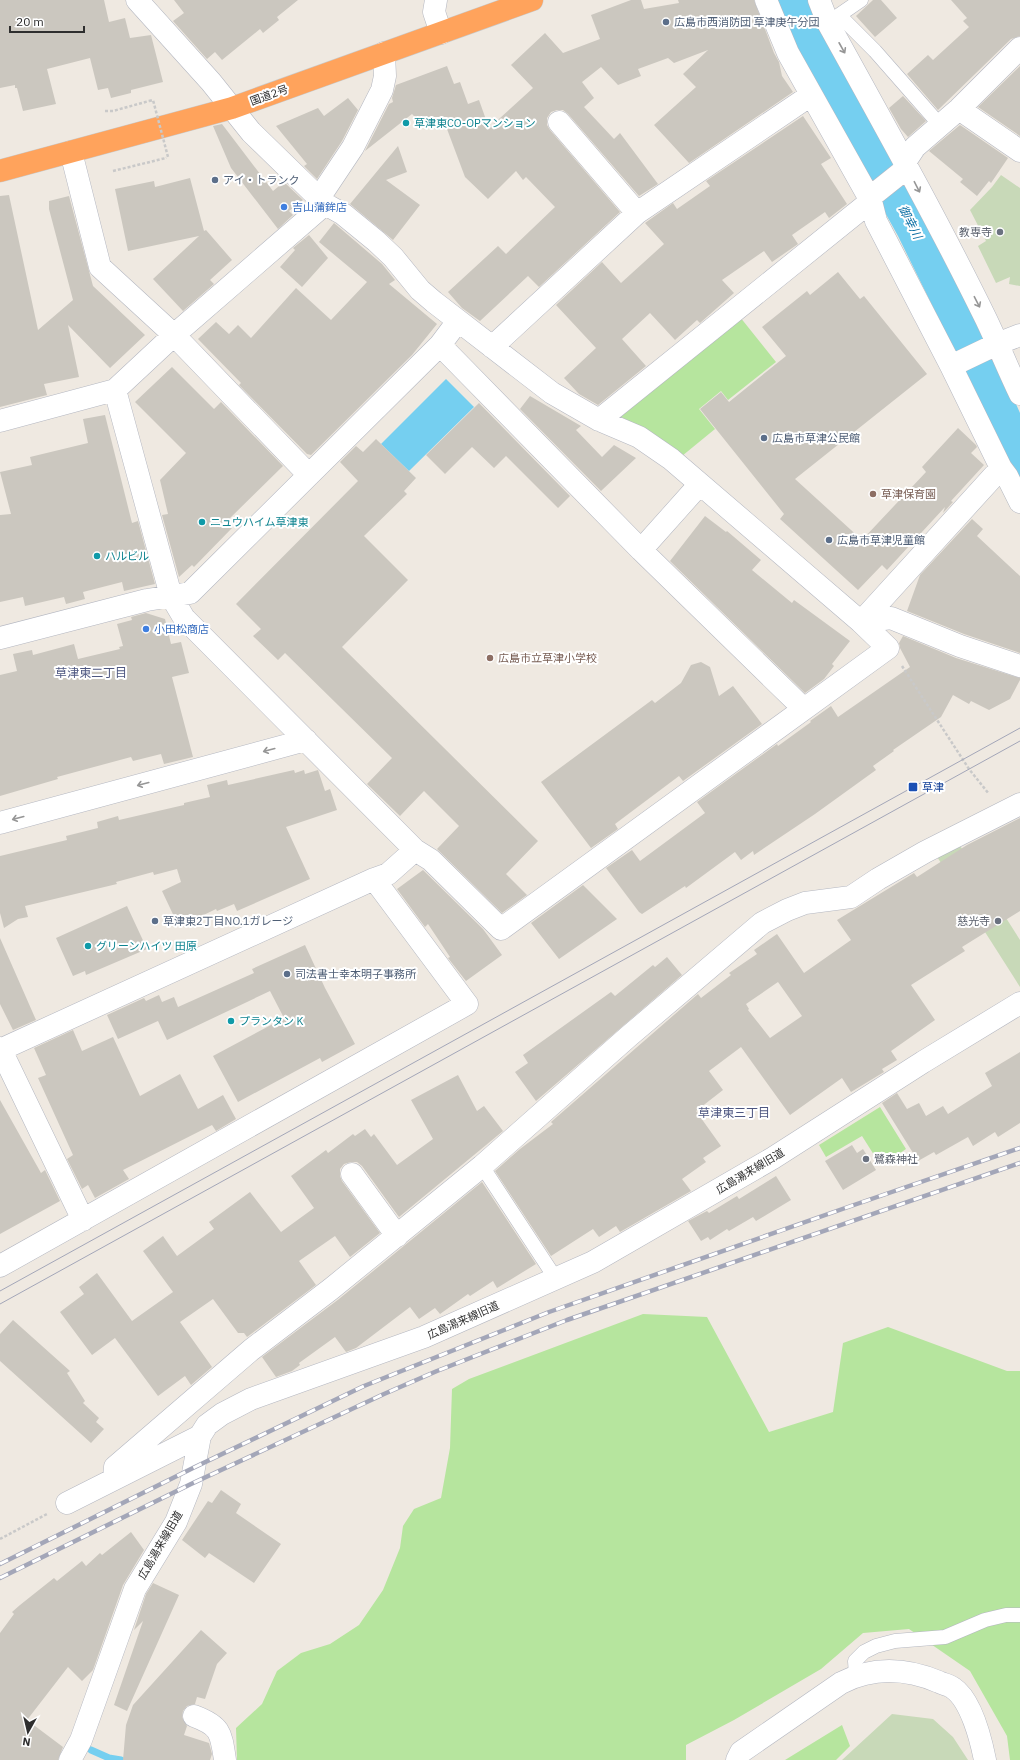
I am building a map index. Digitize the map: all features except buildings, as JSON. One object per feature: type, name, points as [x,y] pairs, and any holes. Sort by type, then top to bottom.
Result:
[{"type":"highway","name":"国道2号","points":[[0,171],[232,108],[532,0]]},
{"type":"street","points":[[115,390],[171,596],[184,618],[415,850],[431,860],[501,929],[888,648],[861,622],[699,485],[671,459],[639,437],[599,420],[552,393],[420,290],[393,257],[376,241],[343,214],[322,201],[251,132],[211,82],[137,0]]},
{"type":"street","points":[[436,0],[434,12],[441,33]]},
{"type":"street","points":[[766,0],[788,53],[872,198],[876,222],[954,365],[1001,468],[1007,476],[1020,502]]},
{"type":"street","points":[[819,0],[834,19],[904,167],[987,321],[996,344],[1020,394]]},
{"type":"street","points":[[599,420],[872,198],[904,167],[915,147],[959,109],[1020,48]]},
{"type":"street","points":[[0,421],[115,390],[322,201],[353,147],[382,90],[386,76],[384,53]]},
{"type":"street","points":[[492,347],[636,213],[811,95]]},
{"type":"street","points":[[959,109],[1020,151]]},
{"type":"street","points":[[559,122],[636,213]]},
{"type":"street","points":[[71,152],[100,267],[174,336],[309,475]]},
{"type":"street","points":[[0,638],[147,600],[190,593],[440,346],[458,321]]},
{"type":"street","points":[[954,365],[996,344],[1020,335]]},
{"type":"street","points":[[440,346],[641,550],[804,708]]},
{"type":"street","points":[[861,622],[1001,468]]},
{"type":"street","points":[[641,550],[699,485]]},
{"type":"street","points":[[861,622],[891,618],[960,646],[1020,666]]},
{"type":"street","points":[[0,823],[306,740]]},
{"type":"street","points":[[114,1479],[115,1467],[251,1350],[331,1289],[482,1166],[629,1036],[762,923],[786,910],[805,904],[851,897],[878,879],[925,852],[1013,807]]},
{"type":"street","points":[[83,1220],[0,1049],[388,874],[415,850]]},
{"type":"street","points":[[0,1266],[467,1004],[374,879]]},
{"type":"street","name":"広島湯来線旧道","points":[[70,1760],[81,1740],[135,1589],[176,1522],[191,1484],[200,1436],[207,1425],[222,1414],[251,1399],[424,1338],[593,1262],[773,1158],[923,1062],[1020,1003]]},
{"type":"street","points":[[352,1174],[397,1236]]},
{"type":"street","points":[[67,1503],[200,1436]]},
{"type":"street","points":[[737,1760],[741,1752],[841,1683],[856,1675],[888,1670],[909,1672],[931,1678],[954,1688],[969,1707],[982,1745],[985,1760]]},
{"type":"street","points":[[194,1716],[211,1722],[220,1733],[225,1760]]},
{"type":"lane","points":[[861,0],[834,19],[875,51],[940,125]]},
{"type":"lane","points":[[482,1166],[556,1279]]},
{"type":"lane","points":[[856,1675],[856,1661],[864,1652],[876,1646],[895,1641],[945,1637],[985,1620],[1006,1615],[1020,1616]]},
{"type":"path","points":[[105,112],[153,100],[168,157],[113,171]]},
{"type":"path","points":[[888,648],[893,652],[969,769],[983,787],[1013,807]]},
{"type":"path","points":[[0,1539],[67,1503]]},
{"type":"green space","name":"教専寺","points":[[1001,175],[1020,188],[1020,286],[1009,284],[1010,277],[996,283],[978,246],[986,241],[970,210],[992,187]]},
{"type":"green space","points":[[740,317],[776,362],[728,400],[721,391],[699,409],[715,429],[682,456],[646,430],[617,415]]},
{"type":"green space","points":[[957,841],[1020,940],[1020,987],[934,852]]},
{"type":"green space","points":[[880,1107],[906,1149],[881,1166],[862,1136],[826,1157],[819,1145]]},
{"type":"green space","points":[[643,1314],[707,1317],[769,1432],[833,1412],[843,1343],[888,1327],[1007,1371],[1020,1371],[1020,1760],[1010,1760],[1007,1736],[970,1671],[909,1629],[863,1633],[821,1669],[734,1720],[686,1745],[686,1760],[237,1760],[236,1728],[262,1704],[277,1671],[301,1653],[330,1644],[359,1625],[383,1590],[400,1548],[403,1526],[414,1509],[441,1498],[450,1448],[452,1389],[469,1379]]},
{"type":"green space","points":[[892,1714],[933,1719],[953,1737],[968,1760],[842,1760]]},
{"type":"green space","points":[[842,1725],[850,1746],[836,1760],[785,1760]]},
{"type":"water","name":"御幸川","points":[[774,0],[810,0],[981,325],[1020,413],[1020,484],[898,236],[811,79]]},
{"type":"water","points":[[446,379],[474,407],[409,471],[381,444]]},
{"type":"waterway","points":[[91,1750],[109,1758],[121,1760]]},
{"type":"tram line","points":[[0,1291],[1020,728]]},
{"type":"tram line","points":[[0,1304],[1020,741]]},
{"type":"railway","points":[[0,1564],[195,1467],[364,1386],[549,1312],[1020,1148]]},
{"type":"railway","points":[[0,1578],[191,1484],[384,1394],[437,1371],[567,1320],[1020,1163]]},
{"type":"place","name":"広島市西消防団 草津庚午分団","points":[[666,22]]},
{"type":"place","name":"草津東CO-OPマンション","points":[[406,123]]},
{"type":"place","name":"アイ・トランク","points":[[215,180]]},
{"type":"place","name":"吉山蒲鉾店","points":[[284,207]]},
{"type":"place","name":"教専寺","points":[[1000,232]]},
{"type":"place","name":"広島市草津公民館","points":[[764,438]]},
{"type":"place","name":"草津保育園","points":[[873,494]]},
{"type":"place","name":"ニュウハイム草津東","points":[[202,522]]},
{"type":"place","name":"広島市草津児童館","points":[[829,540]]},
{"type":"place","name":"ハルビル","points":[[97,556]]},
{"type":"place","name":"小田松商店","points":[[146,629]]},
{"type":"place","name":"広島市立草津小学校","points":[[490,658]]},
{"type":"place","name":"草津","points":[[913,787]]},
{"type":"place","name":"草津東2丁目NO.1ガレージ","points":[[155,921]]},
{"type":"place","name":"慈光寺","points":[[998,921]]},
{"type":"place","name":"グリーンハイツ 田原","points":[[88,946]]},
{"type":"place","name":"司法書士幸本明子事務所","points":[[287,974]]},
{"type":"place","name":"プランタン K","points":[[231,1021]]},
{"type":"place","name":"鷺森神社","points":[[866,1159]]},
{"type":"district","name":"草津東二丁目","points":[[91,673]]},
{"type":"district","name":"草津東三丁目","points":[[734,1113]]}]
